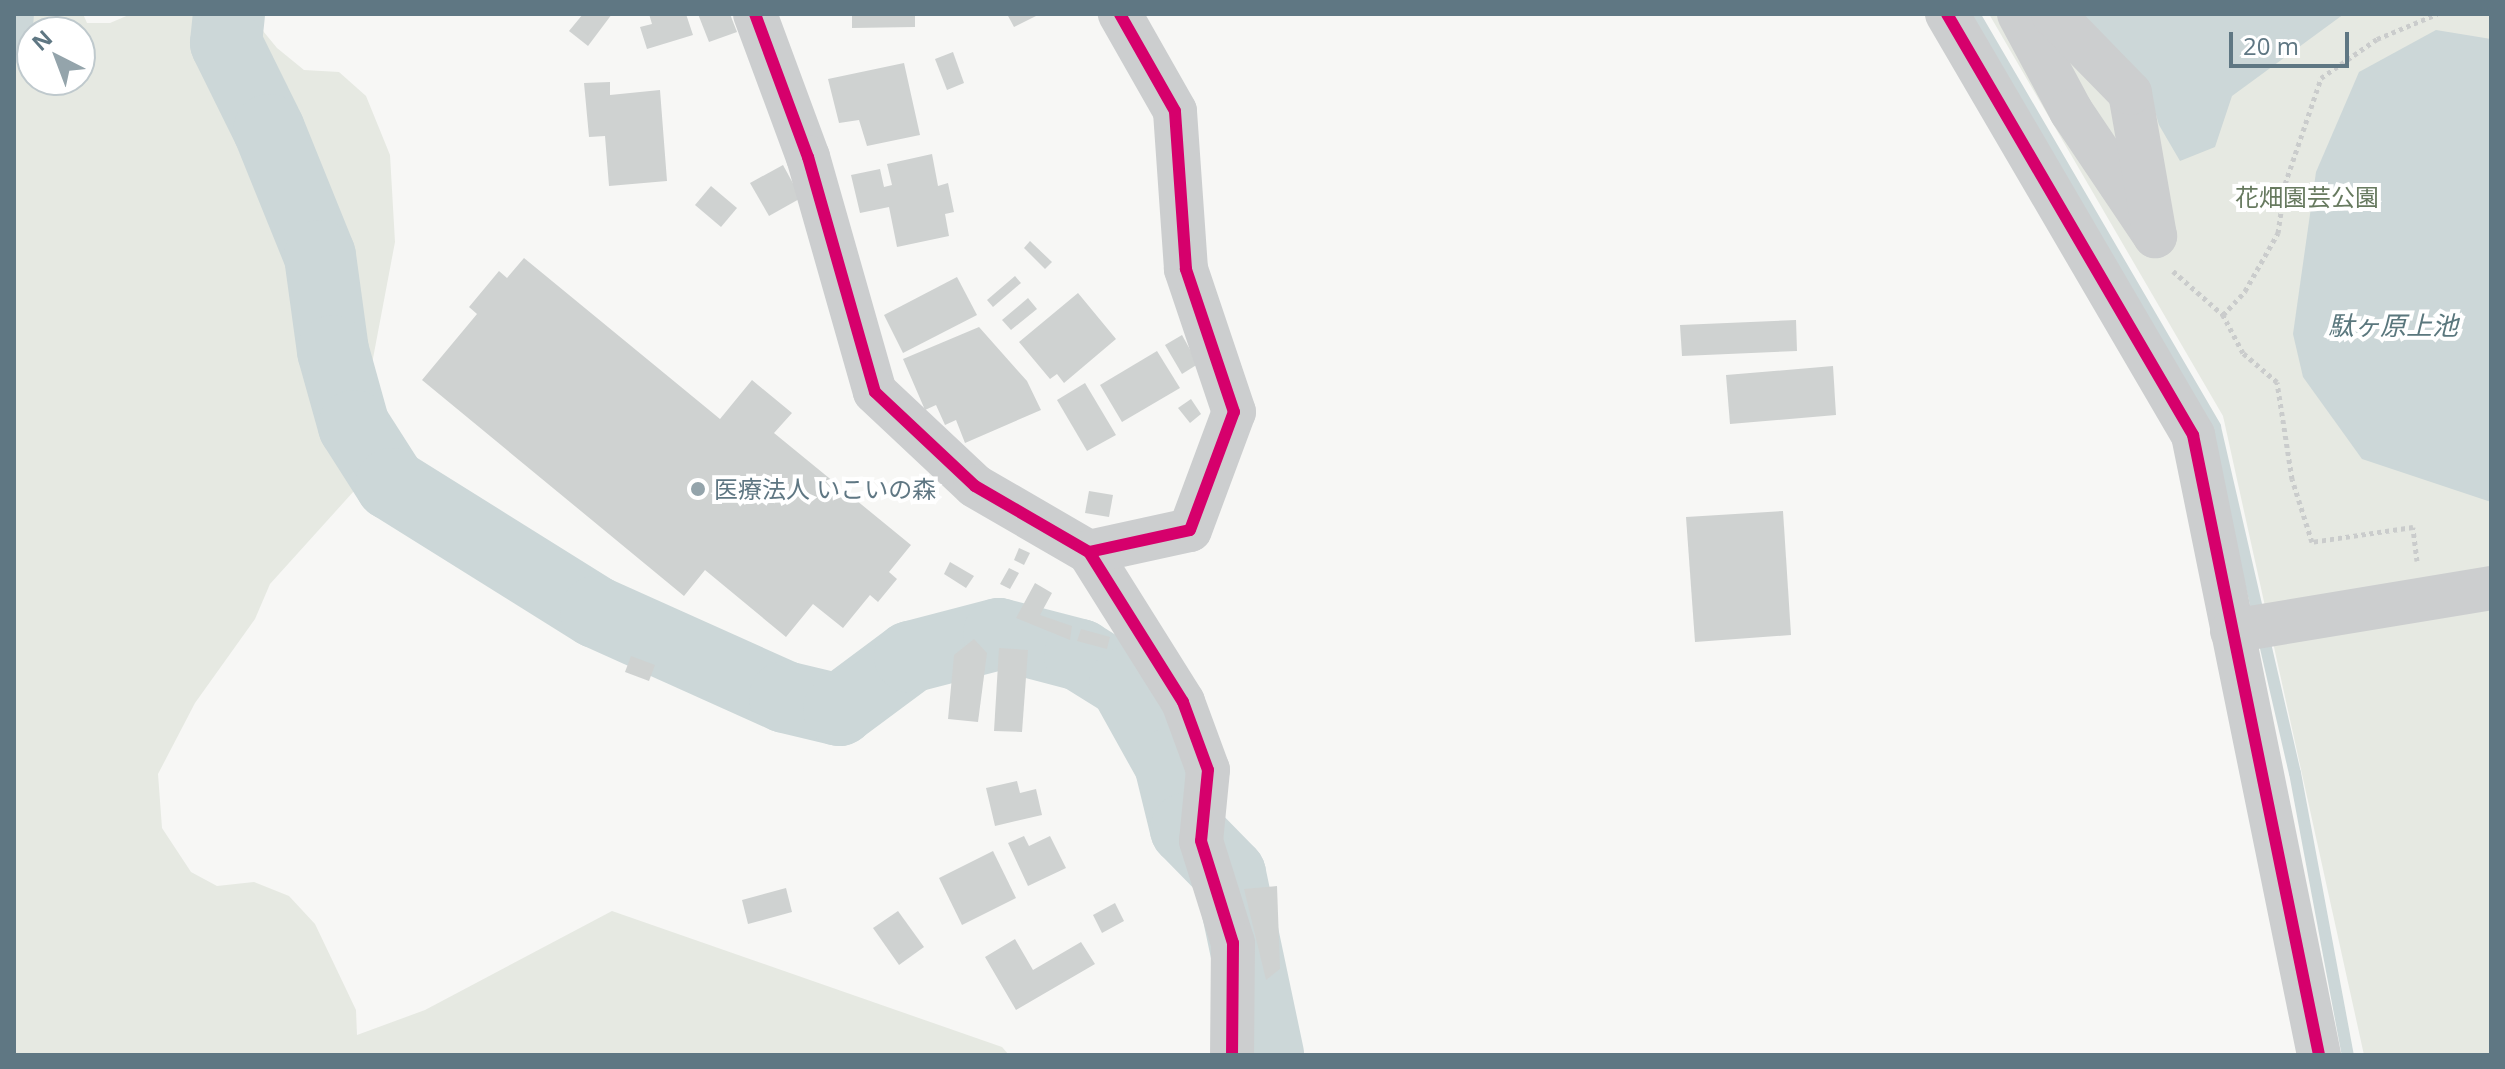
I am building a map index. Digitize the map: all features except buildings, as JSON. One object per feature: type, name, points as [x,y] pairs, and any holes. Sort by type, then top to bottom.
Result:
[{"type":"street","points":[[755,14],[808,157],[875,392],[975,486],[1089,552],[1183,702],[1208,770],[1201,841],[1233,943],[1228,1052]]},
{"type":"street","points":[[1089,552],[1190,530],[1234,412],[1186,269],[1175,111],[1120,14]]},
{"type":"street","points":[[1947,14],[2193,435],[2246,629],[2319,1055]]},
{"type":"street","points":[[2019,14],[2071,111],[2155,236],[2130,93],[2053,14]]},
{"type":"street","points":[[2246,629],[2491,588]]},
{"type":"path","points":[[2223,315],[2245,291],[2278,233],[2285,184],[2321,78],[2377,39],[2437,14]]},
{"type":"path","points":[[2176,275],[2223,315],[2243,353],[2277,382],[2292,479],[2312,542],[2413,527]]},
{"type":"green space","points":[[14,14],[84,16],[16,16],[16,96],[96,96],[96,23],[110,23],[131,14],[249,14],[277,48],[304,70],[339,72],[366,96],[390,155],[395,242],[371,369],[392,432],[391,450],[270,584],[255,619],[195,703],[158,774],[162,828],[191,872],[217,886],[254,882],[289,896],[315,924],[356,1010],[357,1035],[425,1010],[612,911],[1002,1047],[1009,1055],[14,1055]]},
{"type":"green space","name":"花畑園芸公園","points":[[1989,14],[2491,14],[2491,1055],[2364,1055],[2223,416]]},
{"type":"water","points":[[14,14],[34,14],[16,16],[14,57]]},
{"type":"water","points":[[2067,14],[2344,14],[2232,96],[2215,147],[2180,161],[2159,125],[2148,88]]},
{"type":"water","name":"駄ヶ原上池","points":[[2436,30],[2491,39],[2491,502],[2362,459],[2303,377],[2293,334],[2316,172],[2359,72]]},
{"type":"waterway","points":[[229,14],[226,43],[269,130],[320,256],[333,351],[354,426],[391,484],[596,612],[785,697],[839,710],[910,657],[999,634],[1080,655],[1125,683],[1170,764],[1186,829],[1230,874],[1268,1055]]},
{"type":"waterway","points":[[1974,14],[2215,427],[2295,773],[2348,1055]]},
{"type":"cycle path","points":[[755,14],[808,157],[875,392],[975,486],[1089,552],[1183,702],[1208,770],[1201,841],[1233,943],[1232,1055]]},
{"type":"cycle path","points":[[1089,552],[1190,530],[1234,412],[1186,269],[1175,111],[1120,14]]},
{"type":"cycle path","points":[[1947,14],[2193,435],[2319,1055]]},
{"type":"place","name":"医療法人 いこいの森","points":[[698,489]]}]
